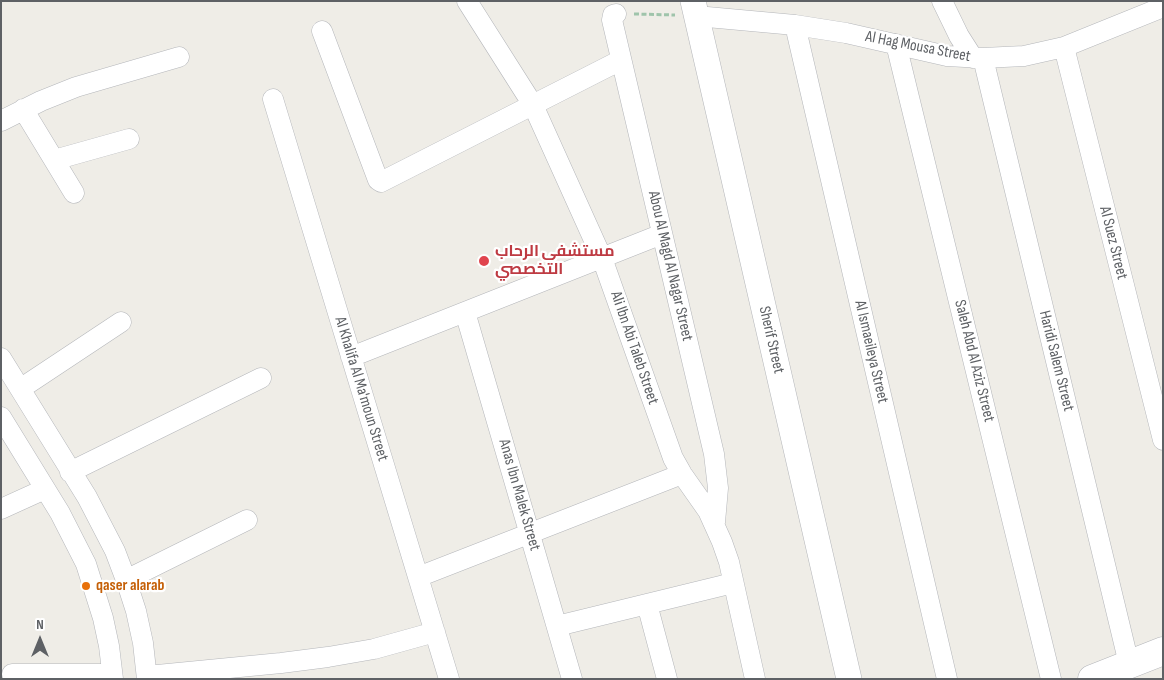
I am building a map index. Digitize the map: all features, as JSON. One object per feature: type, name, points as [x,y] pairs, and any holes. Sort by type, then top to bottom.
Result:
[{"type":"main road","points":[[1092,679],[1163,651]]},
{"type":"street","name":"Ali Ibn Abi Taleb Street","points":[[467,1],[533,105],[602,258],[670,450],[682,474],[702,499],[714,522],[729,562],[755,679]]},
{"type":"street","name":"Haridi Salem Street","points":[[942,1],[959,36],[978,58],[1129,664]]},
{"type":"street","name":"Al Hag Mousa Street","points":[[694,9],[795,25],[896,44],[946,56],[978,58],[1024,56],[1064,47],[1163,7]]},
{"type":"street","name":"Sherif Street","points":[[694,9],[849,679]]},
{"type":"street","name":"Abou Al Magd Al Nagar Street","points":[[616,14],[612,16],[612,20],[714,454],[718,488],[714,522]]},
{"type":"street","name":"Al Ismaeileya Street","points":[[795,25],[947,679]]},
{"type":"street","points":[[322,32],[378,180],[383,181],[621,60]]},
{"type":"street","name":"Saleh Abd Al Aziz Street","points":[[896,44],[1051,679]]},
{"type":"street","name":"Al Suez Street","points":[[1064,47],[1163,440]]},
{"type":"street","points":[[1,120],[76,87],[179,57]]},
{"type":"street","name":"Al Khalifa Al Ma'moun Street","points":[[273,99],[449,679]]},
{"type":"street","points":[[23,109],[74,193]]},
{"type":"street","points":[[54,160],[129,139]]},
{"type":"street","points":[[351,357],[662,234]]},
{"type":"street","name":"Anas Ibn Malek Street","points":[[465,312],[572,679]]},
{"type":"street","points":[[20,389],[121,322]]},
{"type":"street","points":[[1,358],[102,524],[126,580],[143,643],[147,677],[328,657],[374,649],[435,632]]},
{"type":"street","points":[[70,472],[261,378]]},
{"type":"street","points":[[1,417],[74,538],[96,590],[113,676],[12,674]]},
{"type":"street","points":[[418,577],[682,474]]},
{"type":"street","points":[[1,509],[45,489]]},
{"type":"street","points":[[126,580],[247,520]]},
{"type":"street","points":[[557,626],[733,583]]},
{"type":"street","points":[[647,604],[667,679]]},
{"type":"path","points":[[616,14],[694,9]]},
{"type":"place","name":"مستشفى الرحاب التخصصي","points":[[484,261]]},
{"type":"place","name":"qaser alarab","points":[[86,586]]}]
